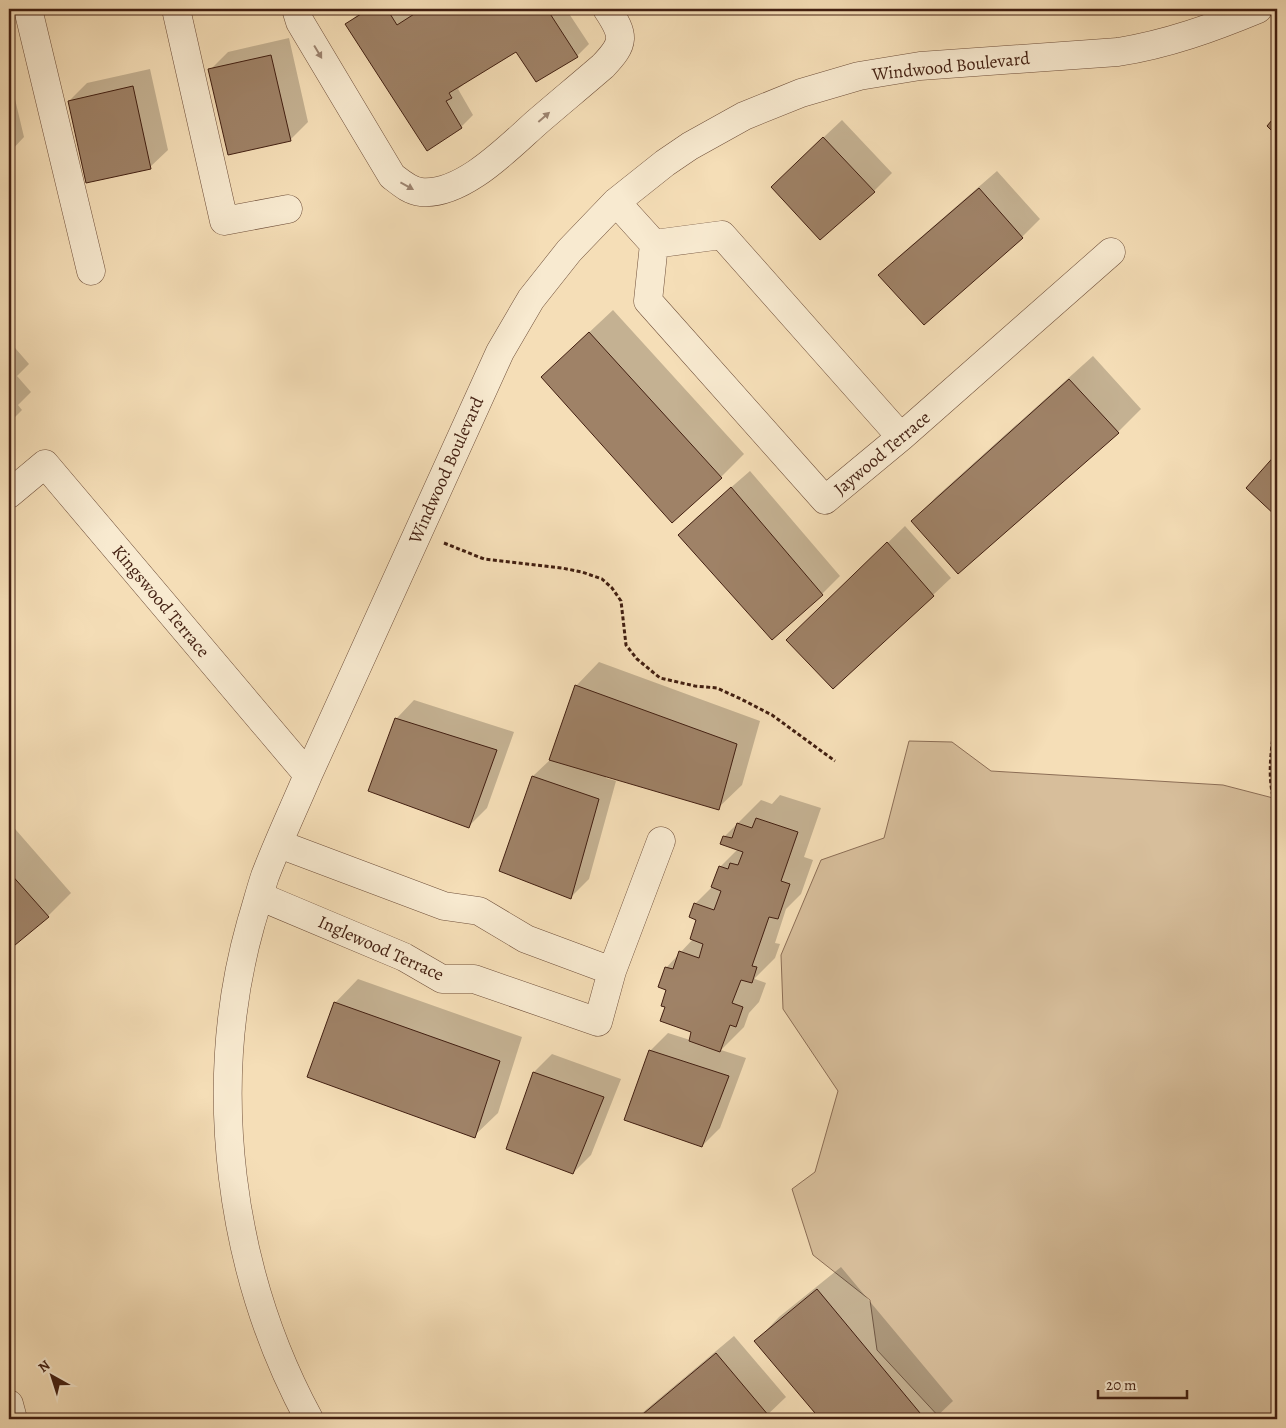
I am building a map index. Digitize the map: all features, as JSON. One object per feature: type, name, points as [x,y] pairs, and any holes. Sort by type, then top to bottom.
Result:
[{"type":"street","points":[[28,9],[91,271]]},
{"type":"street","points":[[176,9],[224,221],[288,209]]},
{"type":"street","points":[[296,9],[300,22],[392,176],[406,187],[420,192],[436,191],[452,186],[470,177],[492,162],[603,66],[615,53],[621,40],[618,25],[607,9]]},
{"type":"street","name":"Windwood Boulevard","points":[[309,1419],[295,1394],[268,1330],[248,1265],[235,1197],[228,1129],[229,1060],[236,992],[250,926],[259,896],[308,775],[500,352],[531,299],[569,251],[616,202],[665,163],[690,146],[744,116],[801,93],[859,76],[920,66],[1118,52],[1145,48],[1208,29],[1258,9]]},
{"type":"street","points":[[616,202],[654,244],[722,235],[901,438]]},
{"type":"street","name":"Jaywood Terrace","points":[[654,244],[648,301],[825,500],[901,438],[1111,252]]},
{"type":"street","name":"Kingswood Terrace","points":[[9,494],[45,464],[308,775]]},
{"type":"street","name":"Inglewood Terrace","points":[[259,896],[404,957],[442,979],[474,979],[598,1022],[612,971],[661,841]]},
{"type":"street","points":[[279,844],[444,906],[479,911],[526,940],[612,971]]},
{"type":"street","points":[[9,1404],[13,1419]]},
{"type":"path","points":[[418,532],[484,559],[562,568],[602,579],[612,588],[621,601],[626,645],[637,659],[660,678],[695,686],[717,688],[741,699],[772,715],[836,761]]},
{"type":"path","points":[[1277,708],[1270,765],[1271,790],[1277,810]]},
{"type":"shaded area","points":[[909,741],[952,742],[991,771],[1223,785],[1277,799],[1277,1419],[941,1419],[877,1350],[870,1300],[813,1255],[792,1189],[815,1172],[838,1091],[783,1009],[781,955],[821,860],[884,838]]},
{"type":"building","points":[[369,9],[387,9],[397,25],[422,9],[547,9],[578,57],[536,82],[516,52],[449,93],[452,98],[446,101],[462,128],[427,151],[345,24]]},
{"type":"building","points":[[271,55],[291,141],[228,155],[208,69]]},
{"type":"building","points":[[133,86],[151,169],[86,183],[68,101]]},
{"type":"building","points":[[1277,114],[1277,136],[1267,126]]},
{"type":"building","points":[[823,137],[875,192],[820,240],[771,187]]},
{"type":"building","points":[[979,188],[1023,238],[924,325],[878,275]]},
{"type":"building","points":[[589,332],[722,478],[672,523],[541,377]]},
{"type":"building","points":[[1069,379],[1119,433],[958,574],[911,521]]},
{"type":"building","points":[[1277,453],[1277,517],[1246,488]]},
{"type":"building","points":[[731,487],[823,595],[772,640],[678,535]]},
{"type":"building","points":[[887,542],[934,596],[833,689],[786,640]]},
{"type":"building","points":[[575,685],[737,744],[719,810],[549,760]]},
{"type":"building","points":[[395,718],[497,750],[469,828],[368,791]]},
{"type":"building","points":[[532,776],[599,799],[571,899],[499,871]]},
{"type":"building","points":[[756,818],[798,832],[781,881],[790,884],[778,919],[769,917],[752,966],[757,967],[752,983],[741,980],[732,1003],[743,1007],[736,1027],[730,1025],[720,1052],[689,1041],[691,1032],[660,1021],[665,1007],[661,1006],[666,990],[658,987],[665,967],[673,969],[679,951],[699,958],[703,944],[690,939],[696,920],[689,917],[694,903],[714,910],[721,891],[711,887],[719,866],[728,869],[730,863],[738,865],[743,852],[720,844],[723,836],[732,838],[737,823],[752,828]]},
{"type":"building","points":[[9,872],[49,917],[9,950]]},
{"type":"building","points":[[334,1002],[500,1061],[475,1138],[307,1077]]},
{"type":"building","points":[[649,1050],[729,1076],[702,1147],[624,1120]]},
{"type":"building","points":[[533,1072],[604,1097],[573,1174],[506,1149]]},
{"type":"building","points":[[817,1289],[925,1419],[820,1419],[754,1341]]},
{"type":"building","points":[[716,1353],[769,1416],[765,1419],[637,1419]]}]
